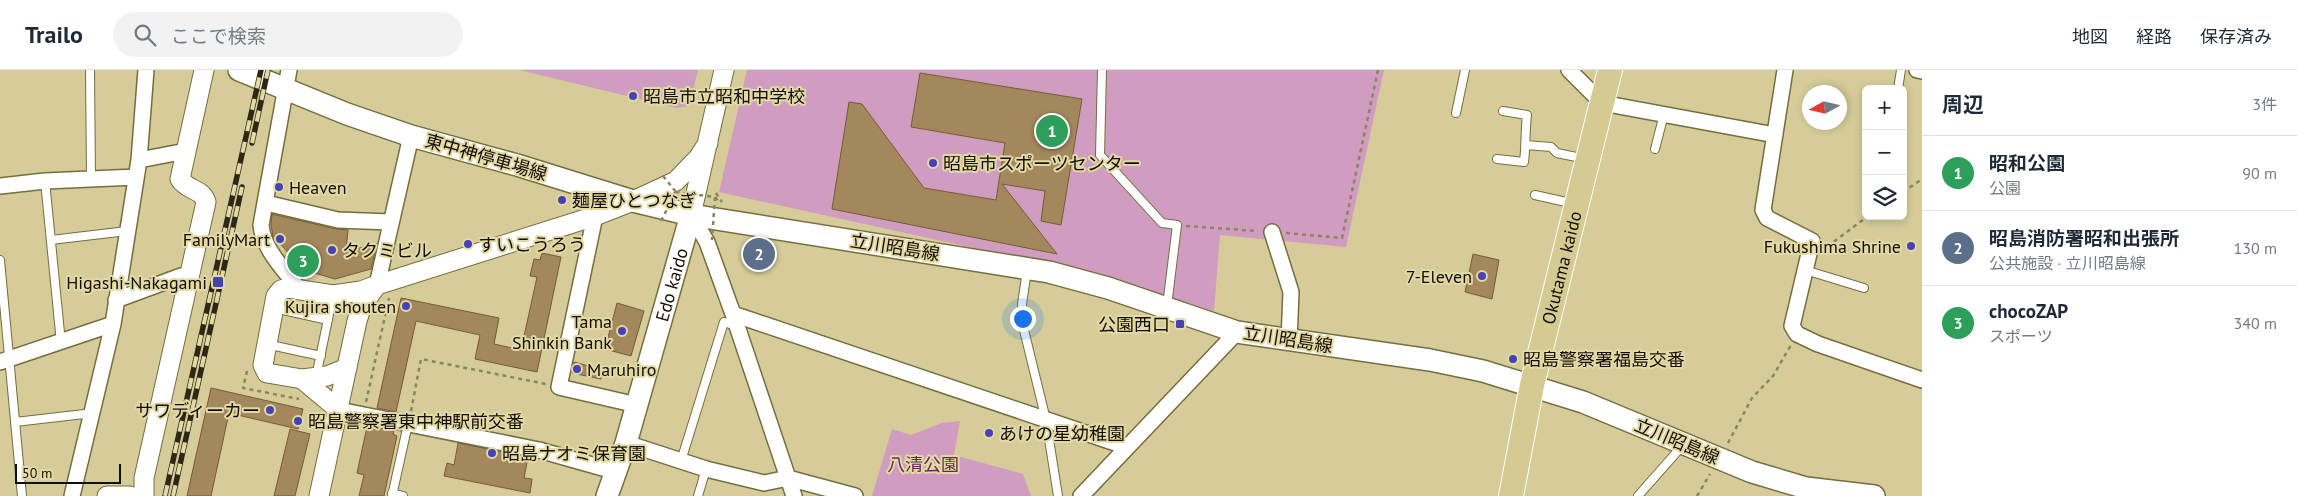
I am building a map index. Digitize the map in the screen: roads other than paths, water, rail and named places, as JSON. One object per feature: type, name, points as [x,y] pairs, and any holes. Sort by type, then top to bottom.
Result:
[{"type":"main road","points":[[239,70],[286,80]]},
{"type":"main road","name":"Okutama kaido","points":[[1511,496],[1532,384],[1610,70]]},
{"type":"main road","name":"東中神停車場線","points":[[286,80],[347,114],[411,136],[517,165],[633,201],[691,215]]},
{"type":"main road","name":"立川昭島線","points":[[691,215],[1027,268],[1087,282],[1237,332],[1430,360],[1532,384],[1583,402],[1719,460],[1806,492],[1874,496]]},
{"type":"main road","name":"Edo kaido","points":[[607,496],[626,442],[691,215]]},
{"type":"street","points":[[72,496],[113,324],[139,160],[146,70]]},
{"type":"street","points":[[144,496],[144,478],[206,202],[200,192],[183,184],[180,179],[204,70]]},
{"type":"street","name":"Edo kaido","points":[[691,215],[724,70]]},
{"type":"street","points":[[1569,70],[1602,103],[1776,135]]},
{"type":"street","points":[[1785,70],[1763,210],[1767,218],[1812,241],[1792,326],[1797,334],[1818,344],[1922,380]]},
{"type":"street","points":[[1917,70],[1922,71]]},
{"type":"street","points":[[286,80],[266,203],[260,226],[261,235],[298,288]]},
{"type":"street","points":[[319,496],[339,410],[356,323],[362,305],[377,285],[411,136]]},
{"type":"street","points":[[347,368],[336,374],[309,378],[267,373],[263,365],[266,344],[276,296],[281,290],[298,288],[334,295],[361,291],[595,216],[633,201],[676,180],[700,157],[708,143]]},
{"type":"street","points":[[139,160],[186,151]]},
{"type":"street","points":[[0,186],[91,178],[136,178]]},
{"type":"street","points":[[266,203],[338,220],[390,222]]},
{"type":"street","points":[[691,215],[706,242],[735,320],[794,496]]},
{"type":"street","points":[[595,216],[554,386],[637,405]]},
{"type":"street","points":[[1272,232],[1291,292],[1290,341]]},
{"type":"street","points":[[116,300],[181,276],[189,276]]},
{"type":"street","points":[[334,295],[344,301],[356,323]]},
{"type":"street","points":[[735,320],[1127,447]]},
{"type":"street","points":[[5,361],[113,324]]},
{"type":"street","points":[[1081,496],[1237,332]]},
{"type":"street","points":[[309,378],[339,410],[539,450],[617,472]]},
{"type":"street","points":[[626,442],[706,469],[764,483],[788,478],[855,496]]},
{"type":"street","points":[[107,496],[130,496]]},
{"type":"lane","points":[[90,70],[91,178]]},
{"type":"lane","points":[[1102,70],[1100,156],[1162,223],[1177,225],[1167,308]]},
{"type":"lane","points":[[1456,114],[1465,70]]},
{"type":"lane","points":[[1899,85],[1901,70]]},
{"type":"lane","points":[[1496,159],[1524,162],[1526,145],[1524,137],[1527,115],[1503,111]]},
{"type":"lane","points":[[1655,149],[1664,114]]},
{"type":"lane","points":[[1526,145],[1551,147],[1557,153],[1589,160]]},
{"type":"lane","points":[[45,181],[61,343]]},
{"type":"lane","points":[[1535,195],[1577,204]]},
{"type":"lane","points":[[51,240],[128,231]]},
{"type":"lane","points":[[0,260],[5,361],[15,422],[22,496]]},
{"type":"lane","points":[[1027,268],[1022,304],[1024,330],[1046,420],[1058,496]]},
{"type":"lane","points":[[1805,270],[1864,288]]},
{"type":"lane","points":[[309,378],[320,356],[334,295]]},
{"type":"lane","points":[[274,308],[328,320]]},
{"type":"lane","points":[[681,461],[724,322],[735,320]]},
{"type":"lane","points":[[266,344],[320,356]]},
{"type":"lane","points":[[15,422],[93,413]]},
{"type":"lane","points":[[404,496],[392,495],[408,424]]},
{"type":"lane","points":[[1638,496],[1683,444]]},
{"type":"lane","points":[[698,496],[706,469]]},
{"type":"railway","points":[[165,496],[261,70]]},
{"type":"railway","points":[[252,143],[268,70]]},
{"type":"railway","points":[[173,496],[242,187]]},
{"type":"place","name":"昭島市立昭和中学校","points":[[633,96]]},
{"type":"place","name":"昭和公園","points":[[1052,131]]},
{"type":"place","name":"昭島市スポーツセンター","points":[[933,163]]},
{"type":"place","name":"Heaven","points":[[279,187]]},
{"type":"place","name":"麺屋ひとつなぎ","points":[[562,200]]},
{"type":"place","name":"FamilyMart","points":[[280,239]]},
{"type":"place","name":"すいこうろう","points":[[468,244]]},
{"type":"place","name":"Fukushima Shrine","points":[[1911,246]]},
{"type":"place","name":"タクミビル","points":[[332,250]]},
{"type":"place","name":"昭島消防署昭和出張所","points":[[759,254]]},
{"type":"place","name":"chocoZAP","points":[[303,261]]},
{"type":"place","name":"7-Eleven","points":[[1482,276]]},
{"type":"place","name":"Higashi-Nakagami","points":[[218,282]]},
{"type":"place","name":"Kujira shouten","points":[[406,306]]},
{"type":"place","name":"公園西口","points":[[1180,324]]},
{"type":"place","name":"Tama Shinkin Bank","points":[[622,331]]},
{"type":"place","name":"昭島警察署福島交番","points":[[1513,359]]},
{"type":"place","name":"Maruhiro","points":[[577,369]]},
{"type":"place","name":"サワディーカー","points":[[270,410]]},
{"type":"place","name":"昭島警察署東中神駅前交番","points":[[298,421]]},
{"type":"place","name":"あけの星幼稚園","points":[[989,433]]},
{"type":"place","name":"昭島ナオミ保育園","points":[[492,453]]},
{"type":"park label","name":"八清公園","points":[[923,464]]}]
